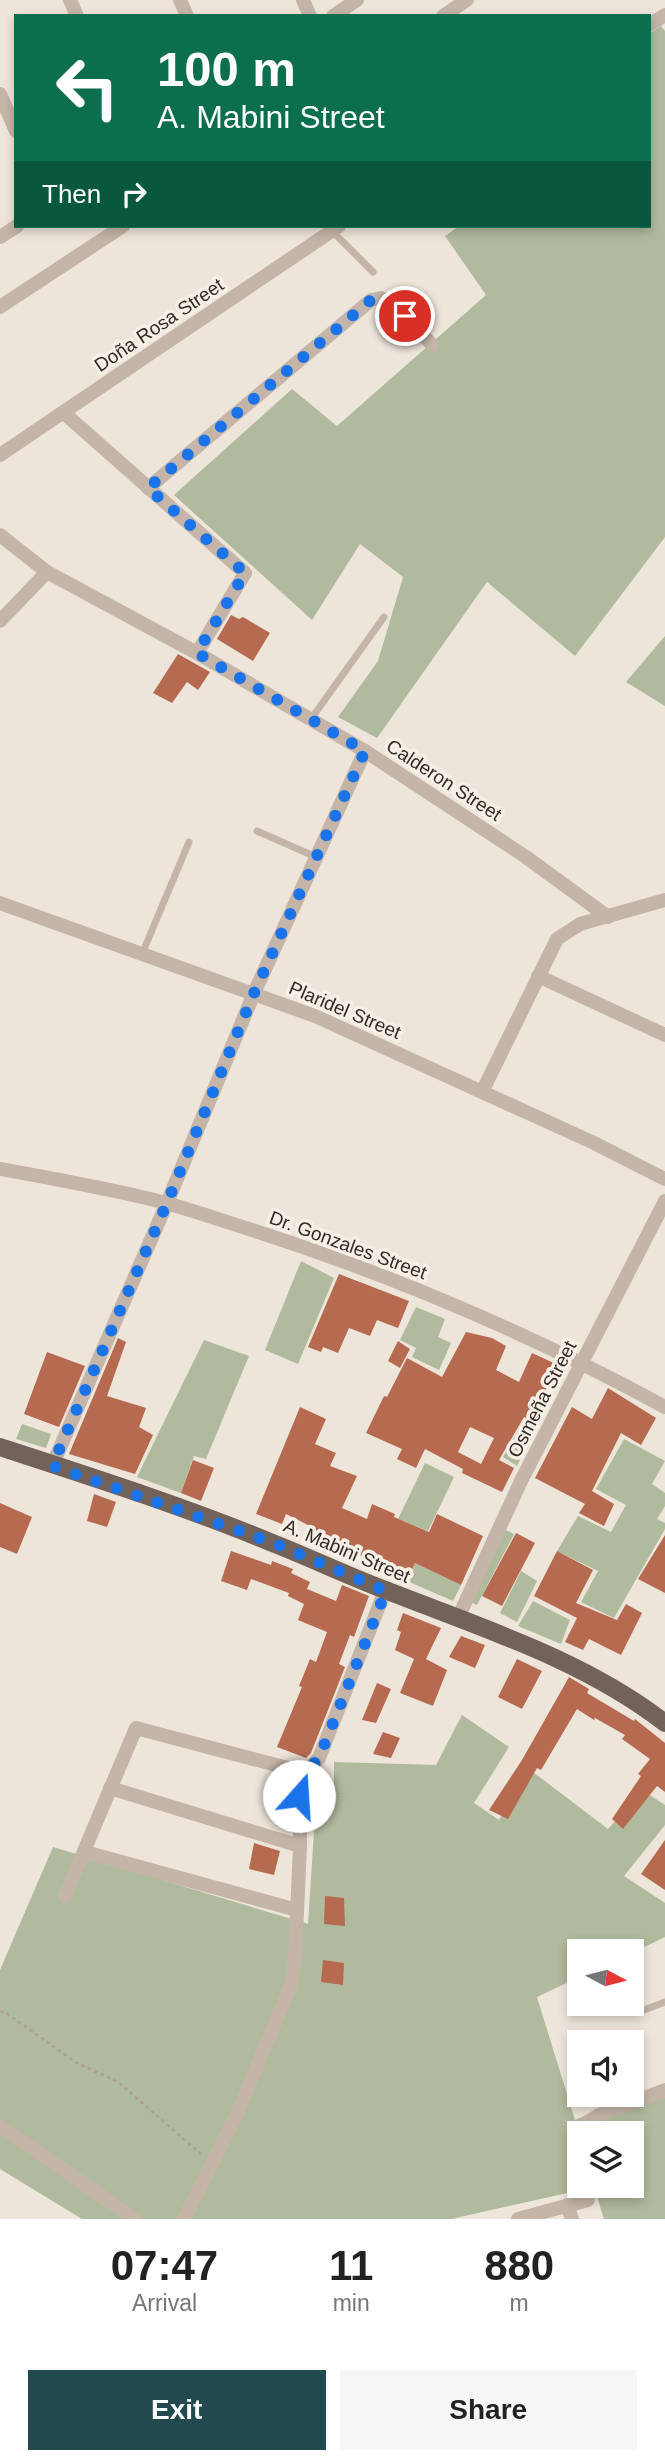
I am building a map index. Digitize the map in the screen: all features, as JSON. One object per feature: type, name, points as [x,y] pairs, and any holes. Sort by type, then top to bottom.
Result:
[{"type":"main road","name":"A. Mabini Street","points":[[0,1447],[274,1543],[386,1591],[458,1618],[547,1655],[605,1684],[665,1723]]},
{"type":"street","points":[[336,14],[357,0]]},
{"type":"street","points":[[446,14],[467,0]]},
{"type":"street","points":[[0,94],[14,126]]},
{"type":"street","points":[[0,307],[120,228]]},
{"type":"street","name":"Doña Rosa Street","points":[[0,454],[335,228]]},
{"type":"street","points":[[148,488],[371,300],[381,298],[392,302],[432,345]]},
{"type":"street","points":[[64,413],[245,573],[197,653]]},
{"type":"street","name":"Calderon Street","points":[[0,535],[47,572],[197,653],[365,751],[526,857],[608,917]]},
{"type":"street","points":[[0,621],[47,572]]},
{"type":"street","points":[[52,1466],[167,1203],[254,993],[365,751]]},
{"type":"street","points":[[482,1092],[557,939],[580,924],[665,900]]},
{"type":"street","name":"Plaridel Street","points":[[0,903],[315,1016],[665,1179]]},
{"type":"street","points":[[538,976],[665,1035]]},
{"type":"street","name":"Dr. Gonzales Street","points":[[0,1170],[167,1203],[308,1248],[474,1313],[582,1362],[665,1407]]},
{"type":"street","name":"Osmeña Street","points":[[458,1618],[521,1482],[665,1201]]},
{"type":"street","points":[[65,1896],[136,1728],[299,1771],[310,1768],[319,1758],[386,1591]]},
{"type":"street","points":[[184,2219],[237,2114],[287,1996],[295,1957],[300,1846],[299,1771]]},
{"type":"street","points":[[110,1788],[300,1846]]},
{"type":"street","points":[[85,1852],[297,1910]]},
{"type":"street","points":[[589,2121],[665,2090]]},
{"type":"street","points":[[0,2126],[135,2219]]},
{"type":"street","points":[[518,2219],[570,2212],[589,2198]]},
{"type":"lane","points":[[335,228],[373,272]]},
{"type":"lane","points":[[311,720],[384,617]]},
{"type":"lane","points":[[257,831],[316,857]]},
{"type":"lane","points":[[142,954],[189,842]]},
{"type":"lane","points":[[644,2010],[665,2002]]},
{"type":"path","points":[[0,2011],[75,2062],[118,2082],[211,2163]]},
{"type":"green space","points":[[661,26],[665,31],[665,537],[575,656],[487,582],[377,738],[338,717],[378,661],[403,577],[360,544],[312,620],[174,495],[292,389],[337,426],[486,295],[445,236],[456,228],[651,228],[651,33]]},
{"type":"green space","points":[[665,636],[665,706],[626,682]]},
{"type":"green space","points":[[301,1261],[334,1278],[298,1364],[265,1350]]},
{"type":"green space","points":[[416,1307],[445,1319],[438,1337],[451,1343],[439,1370],[412,1357],[416,1348],[400,1340]]},
{"type":"green space","points":[[204,1340],[249,1356],[206,1459],[194,1456],[181,1493],[137,1477]]},
{"type":"green space","points":[[524,1420],[536,1427],[517,1466],[503,1457]]},
{"type":"green space","points":[[22,1424],[51,1434],[46,1448],[16,1439]]},
{"type":"green space","points":[[624,1439],[665,1461],[652,1484],[665,1493],[665,1506],[657,1519],[665,1523],[665,1529],[614,1618],[581,1602],[598,1571],[557,1551],[578,1516],[611,1532],[626,1505],[596,1489]]},
{"type":"green space","points":[[425,1463],[454,1477],[428,1531],[398,1519]]},
{"type":"green space","points":[[506,1530],[514,1534],[477,1605],[468,1601]]},
{"type":"green space","points":[[415,1563],[461,1585],[453,1601],[407,1581]]},
{"type":"green space","points":[[521,1571],[537,1581],[517,1622],[500,1613]]},
{"type":"green space","points":[[533,1601],[570,1620],[561,1644],[518,1626]]},
{"type":"green space","points":[[462,1715],[509,1747],[474,1803],[499,1820],[529,1769],[608,1829],[642,1790],[665,1805],[665,1825],[624,1876],[665,1903],[665,1937],[644,1947],[644,1939],[567,1939],[567,1983],[537,1997],[567,2094],[567,2107],[571,2107],[575,2120],[608,2107],[644,2107],[644,2092],[665,2084],[665,2219],[604,2219],[597,2198],[644,2198],[644,2121],[567,2121],[567,2193],[451,2219],[82,2219],[0,2169],[0,1970],[53,1847],[308,1924],[317,1785],[334,1792],[334,1762],[436,1765]]},
{"type":"building","points":[[231,615],[239,619],[243,617],[270,633],[253,661],[217,639]]},
{"type":"building","points":[[178,654],[210,672],[198,690],[187,682],[172,703],[153,693]]},
{"type":"building","points":[[339,1274],[409,1301],[398,1328],[377,1320],[370,1336],[349,1328],[338,1353],[323,1347],[321,1352],[308,1347]]},
{"type":"building","points":[[466,1332],[492,1338],[506,1346],[496,1370],[519,1382],[532,1353],[556,1364],[543,1397],[549,1399],[537,1424],[524,1417],[499,1460],[514,1468],[502,1492],[462,1473],[463,1469],[425,1449],[416,1468],[397,1459],[402,1449],[366,1433],[407,1358],[442,1377]],"holes":[[[470,1427],[494,1438],[481,1464],[458,1452]]]},
{"type":"building","points":[[118,1338],[126,1342],[107,1396],[146,1408],[139,1427],[153,1435],[135,1474],[69,1454]]},
{"type":"building","points":[[398,1341],[410,1349],[400,1368],[388,1361]]},
{"type":"building","points":[[47,1352],[85,1366],[59,1427],[24,1414]]},
{"type":"building","points":[[608,1388],[656,1418],[641,1445],[621,1433],[592,1491],[614,1504],[604,1526],[579,1513],[585,1504],[535,1478],[572,1407],[592,1419]]},
{"type":"building","points":[[300,1407],[326,1419],[315,1444],[336,1453],[330,1466],[357,1476],[342,1508],[367,1519],[372,1504],[429,1532],[437,1514],[483,1536],[461,1585],[415,1563],[407,1580],[354,1552],[307,1534],[310,1526],[286,1514],[282,1524],[256,1514]]},
{"type":"building","points":[[193,1460],[214,1468],[201,1501],[181,1493]]},
{"type":"building","points":[[94,1494],[116,1502],[107,1527],[87,1521]]},
{"type":"building","points":[[0,1503],[32,1517],[17,1554],[0,1547]]},
{"type":"building","points":[[516,1533],[535,1543],[502,1606],[482,1596]]},
{"type":"building","points":[[665,1535],[665,1593],[638,1579]]},
{"type":"building","points":[[231,1551],[271,1565],[272,1561],[293,1569],[291,1573],[310,1582],[307,1589],[336,1601],[342,1585],[369,1596],[354,1637],[350,1635],[339,1664],[345,1667],[311,1753],[306,1758],[277,1747],[302,1687],[299,1686],[310,1659],[316,1662],[327,1632],[298,1620],[304,1604],[288,1596],[289,1593],[251,1579],[247,1590],[221,1581]]},
{"type":"building","points":[[557,1551],[593,1570],[576,1603],[617,1620],[626,1604],[642,1613],[621,1655],[589,1639],[583,1650],[565,1642],[577,1618],[534,1596]]},
{"type":"building","points":[[403,1613],[441,1628],[426,1659],[447,1670],[433,1706],[400,1693],[414,1659],[395,1650],[401,1632],[397,1630]]},
{"type":"building","points":[[461,1636],[485,1645],[475,1668],[449,1657]]},
{"type":"building","points":[[517,1659],[542,1671],[522,1709],[498,1697]]},
{"type":"building","points":[[569,1677],[589,1689],[587,1693],[634,1721],[635,1719],[665,1743],[665,1792],[657,1786],[623,1829],[612,1819],[641,1776],[638,1774],[650,1759],[622,1739],[625,1735],[577,1709],[541,1770],[537,1768],[508,1819],[489,1810],[522,1760]]},
{"type":"building","points":[[377,1683],[391,1689],[376,1723],[362,1720]]},
{"type":"building","points":[[383,1732],[400,1738],[391,1758],[373,1754]]},
{"type":"building","points":[[665,1840],[665,1890],[641,1874]]},
{"type":"building","points":[[254,1843],[280,1851],[274,1875],[249,1869]]},
{"type":"building","points":[[325,1896],[344,1898],[345,1926],[324,1924]]},
{"type":"building","points":[[323,1960],[344,1963],[343,1985],[321,1982]]},
{"type":"route","points":[[299,1796],[299,1771],[310,1768],[319,1758],[386,1591],[274,1543],[52,1466],[93,1377],[254,993],[365,751],[197,653],[245,573],[148,488],[371,300],[381,298],[392,302],[405,316]]}]
